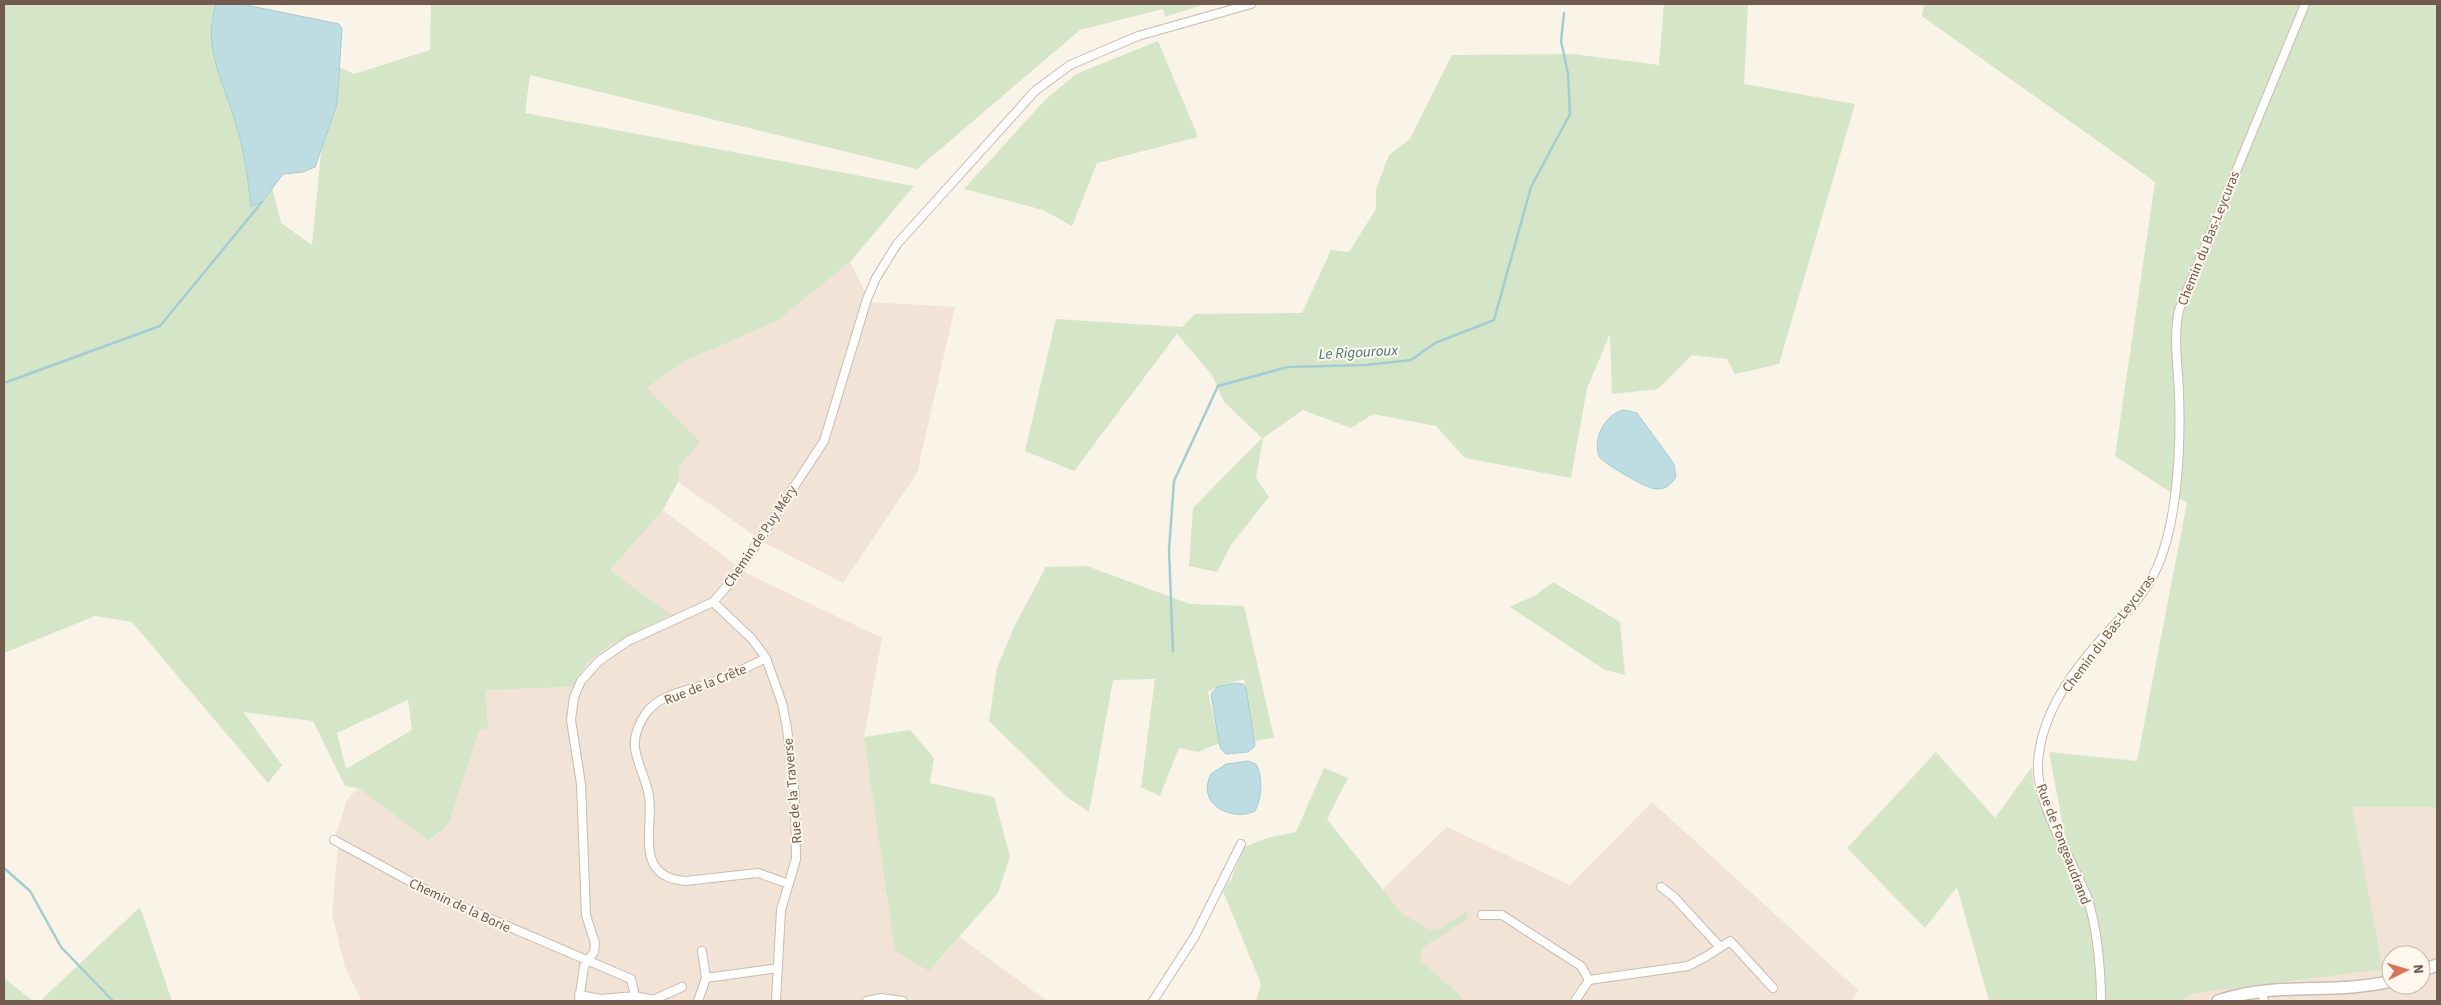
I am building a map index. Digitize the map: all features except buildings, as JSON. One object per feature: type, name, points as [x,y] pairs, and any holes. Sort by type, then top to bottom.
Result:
[{"type":"street","name":"Chemin de Puy Méry","points":[[579,998],[584,966],[594,952],[595,943],[586,915],[581,784],[571,720],[574,697],[581,681],[599,661],[628,642],[713,602],[735,576],[824,442],[867,299],[876,278],[897,244],[1035,92],[1070,65],[1138,36],[1251,4]]},
{"type":"street","name":"Chemin du Bas-Leycuras","points":[[2039,746],[2050,714],[2061,693],[2096,644],[2150,581],[2160,558],[2174,502],[2180,440],[2176,335],[2179,310],[2305,4]]},
{"type":"street","name":"Rue de la Traverse","points":[[713,602],[752,639],[766,658],[782,703],[795,796],[796,859],[781,910],[776,1001]]},
{"type":"street","name":"Rue de la Crête","points":[[766,658],[716,681],[662,699],[647,712],[637,732],[635,755],[648,795],[649,853],[657,869],[664,875],[675,880],[685,881],[758,873],[789,884]]},
{"type":"street","name":"Rue de Fongeaudrand","points":[[2039,746],[2039,786],[2087,899],[2101,970],[2101,1001]]},
{"type":"street","name":"Chemin de la Borie","points":[[334,840],[435,895],[631,979],[635,996]]},
{"type":"street","points":[[1153,1001],[1195,936],[1241,844]]},
{"type":"street","points":[[1661,887],[1674,896],[1720,947]]},
{"type":"street","points":[[1482,915],[1502,916],[1581,966],[1589,980]]},
{"type":"street","points":[[1575,1001],[1589,980],[1688,966],[1730,941],[1772,988]]},
{"type":"street","points":[[698,1001],[706,978],[702,951]]},
{"type":"street","points":[[706,978],[778,968]]},
{"type":"street","points":[[2218,1001],[2233,996],[2263,996],[2344,989],[2381,983]]},
{"type":"street","points":[[579,998],[601,999],[635,996],[653,1000],[682,987]]},
{"type":"street","points":[[867,1001],[881,998],[903,1001]]},
{"type":"shaded area","points":[[850,262],[870,302],[955,307],[917,473],[843,583],[765,543],[678,482],[678,468],[647,388],[687,360],[777,321]]},
{"type":"shaded area","points":[[663,510],[746,573],[882,638],[864,737],[929,971],[960,937],[1047,1001],[362,1001],[345,967],[332,914],[338,846],[336,834],[347,800],[358,788],[429,841],[449,823],[479,729],[485,690],[572,687],[588,662],[609,646],[671,616],[610,570]]},
{"type":"shaded area","points":[[1652,802],[1858,990],[1851,1001],[1267,1001],[1447,827],[1570,885]]},
{"type":"shaded area","points":[[2352,806],[2437,807],[2437,1001],[2181,1001],[2195,993]]},
{"type":"green space","points":[[4,4],[216,4],[211,20],[222,85],[237,128],[245,162],[251,207],[262,202],[272,187],[281,223],[312,245],[330,63],[354,74],[430,50],[431,4],[1205,4],[1165,17],[1163,9],[1080,30],[917,169],[530,75],[525,113],[914,186],[850,262],[777,321],[687,360],[647,388],[700,442],[679,467],[678,482],[663,510],[610,570],[671,615],[609,646],[588,662],[572,687],[485,690],[488,728],[479,730],[449,823],[429,841],[358,788],[345,786],[313,721],[243,712],[282,765],[268,783],[132,622],[95,616],[4,653]],"holes":[[[408,700],[412,730],[346,769],[337,733]]]},
{"type":"green space","points":[[1664,4],[1748,4],[1744,84],[1855,104],[1779,364],[1735,374],[1727,359],[1692,355],[1658,389],[1612,394],[1610,334],[1587,388],[1571,478],[1465,458],[1436,426],[1373,414],[1351,428],[1303,410],[1263,438],[1256,478],[1269,497],[1231,545],[1217,572],[1189,566],[1193,508],[1262,438],[1224,402],[1212,375],[1177,334],[1074,471],[1025,451],[1056,319],[1182,327],[1195,314],[1302,313],[1331,250],[1349,252],[1376,209],[1376,189],[1389,155],[1410,139],[1452,55],[1573,54],[1659,65]]},
{"type":"green space","points":[[1924,4],[2437,4],[2437,807],[2352,807],[2381,959],[2381,969],[2195,993],[2181,1001],[1989,1001],[1957,887],[1925,928],[1847,848],[1936,752],[1995,818],[2032,767],[2034,789],[2074,884],[2049,752],[2137,761],[2187,503],[2115,456],[2155,182],[1922,16]]},
{"type":"green space","points":[[1158,41],[1198,137],[1097,163],[1072,226],[1043,210],[964,189],[1045,100],[1076,74]]},
{"type":"green space","points":[[1087,566],[1190,604],[1244,606],[1274,738],[1254,741],[1244,679],[1217,687],[1208,692],[1219,743],[1198,752],[1179,748],[1160,796],[1141,787],[1155,679],[1113,680],[1089,812],[1068,798],[989,721],[997,668],[1014,627],[1046,567]]},
{"type":"green space","points":[[1553,582],[1620,622],[1625,675],[1605,670],[1510,607],[1536,595]]},
{"type":"green space","points":[[910,730],[934,758],[930,783],[994,797],[1010,857],[998,893],[929,971],[895,951],[864,737]]},
{"type":"green space","points":[[1324,768],[1348,778],[1327,819],[1402,914],[1436,931],[1468,910],[1467,919],[1425,946],[1422,950],[1421,961],[1466,1001],[1256,1001],[1261,984],[1223,891],[1232,877],[1244,847],[1267,838],[1296,832]]},
{"type":"green space","points":[[140,907],[172,1001],[40,1001]]},
{"type":"green space","points":[[4,978],[33,1001],[4,1001]]},
{"type":"water","points":[[216,4],[241,4],[339,24],[342,29],[337,104],[315,167],[303,172],[283,174],[262,202],[251,207],[240,138],[213,52],[212,20]]},
{"type":"water","points":[[1624,410],[1637,413],[1674,464],[1676,477],[1666,487],[1657,489],[1645,485],[1600,458],[1597,443],[1602,429],[1611,417],[1617,412]]},
{"type":"water","points":[[1235,683],[1243,684],[1246,688],[1255,746],[1248,752],[1226,754],[1221,749],[1219,743],[1211,694],[1217,687]]},
{"type":"water","points":[[1248,761],[1256,764],[1261,781],[1260,794],[1255,811],[1237,814],[1219,808],[1212,802],[1208,794],[1207,785],[1211,774],[1226,764]]},
{"type":"waterway","name":"Le Rigouroux","points":[[1173,651],[1169,550],[1174,481],[1218,386],[1288,367],[1366,365],[1411,360],[1435,343],[1494,320],[1531,187],[1570,114],[1568,74],[1561,41],[1564,13]]},
{"type":"waterway","points":[[4,383],[160,326],[262,202]]},
{"type":"waterway","points":[[4,868],[30,891],[61,947],[113,1001]]}]
